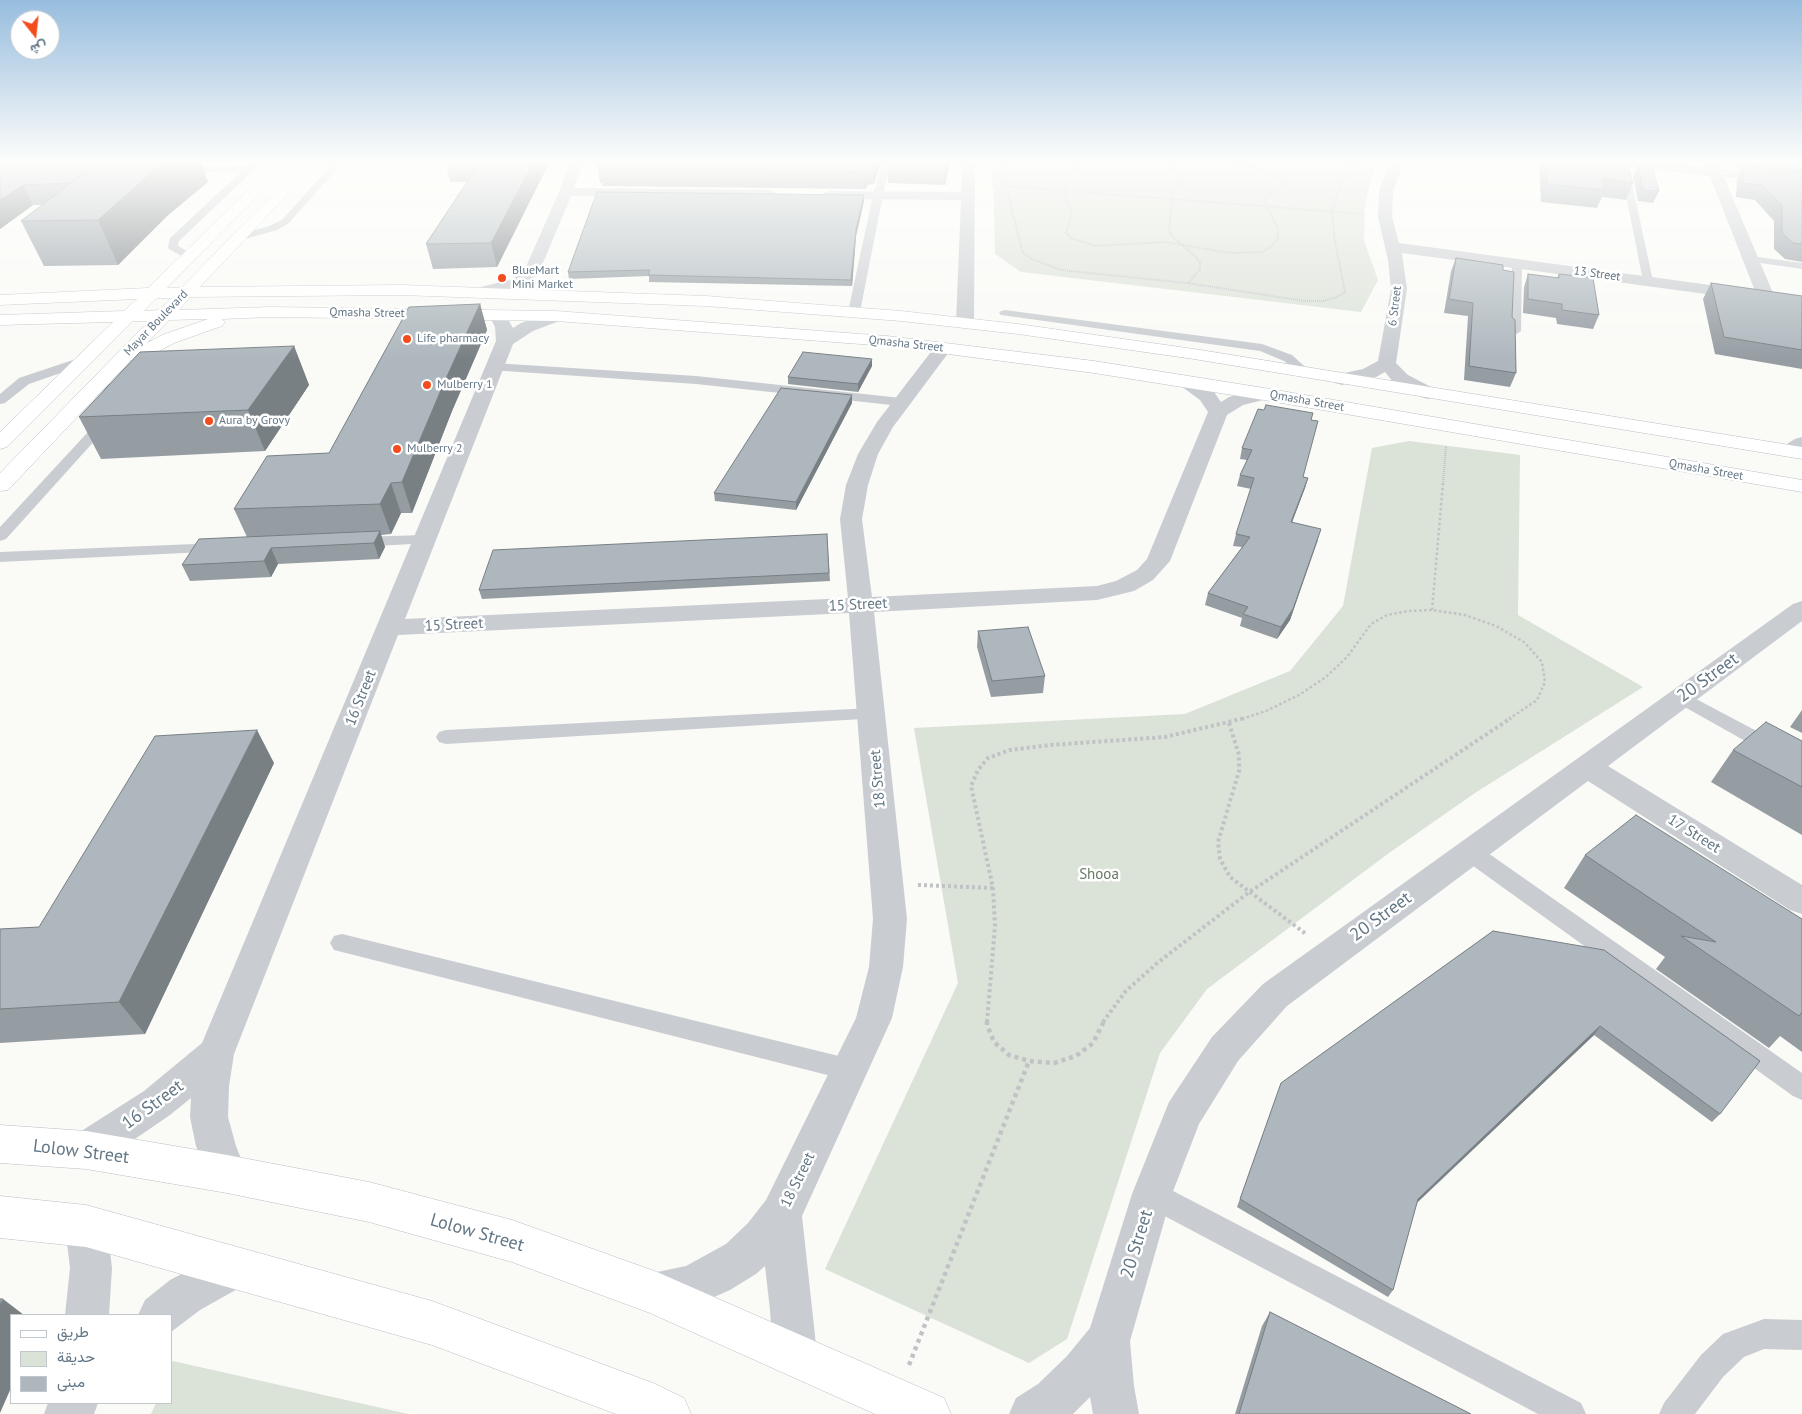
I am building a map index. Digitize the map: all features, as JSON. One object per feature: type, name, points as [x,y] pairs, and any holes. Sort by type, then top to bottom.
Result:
[{"type":"street","name":"Mayar Boulevard","points":[[0,443],[219,227]]},
{"type":"street","name":"Mayar Boulevard","points":[[0,485],[186,292],[222,270],[238,238],[249,227]]},
{"type":"street","points":[[478,292],[514,284],[526,277],[532,270],[551,227]]},
{"type":"street","points":[[944,348],[962,344],[973,337],[975,333],[974,329],[964,322],[967,227]]},
{"type":"street","name":"6 Street","points":[[1387,227],[1396,260],[1399,288],[1387,364]]},
{"type":"street","points":[[1738,227],[1766,297]]},
{"type":"street","name":"13 Street","points":[[1392,247],[1802,302]]},
{"type":"street","points":[[222,270],[260,285],[310,291]]},
{"type":"street","points":[[532,270],[538,283],[554,294]]},
{"type":"street","name":"Qmasha Street","points":[[0,300],[186,292],[478,292],[706,301],[854,312],[1094,332],[1342,379],[1798,449]]},
{"type":"street","points":[[103,378],[152,347],[186,331],[271,312]]},
{"type":"street","name":"Qmasha Street","points":[[0,320],[271,312],[497,315],[556,316],[774,331],[944,348],[1094,367],[1264,394],[1797,486]]},
{"type":"street","points":[[497,315],[504,327],[505,341],[527,327],[556,316]]},
{"type":"street","name":"16 Street","points":[[227,1174],[216,1146],[209,1117],[210,1086],[216,1054],[505,341]]},
{"type":"street","name":"18 Street","points":[[657,1294],[687,1287],[715,1275],[741,1259],[763,1238],[781,1214],[851,1070],[874,1018],[886,967],[890,919],[862,605],[851,520],[857,485],[868,454],[901,402],[944,348]]},
{"type":"street","points":[[1342,379],[1369,373],[1387,364],[1402,379],[1428,392]]},
{"type":"street","points":[[1188,382],[1207,396],[1218,412],[1236,400],[1264,394]]},
{"type":"street","name":"15 Street","points":[[389,628],[1097,593],[1132,582],[1145,575],[1158,561],[1218,412]]},
{"type":"street","name":"20 Street","points":[[1116,1414],[1111,1386],[1108,1342],[1152,1194],[1183,1115],[1226,1049],[1275,995],[1802,609]]},
{"type":"street","name":"17 Street","points":[[1586,766],[1802,901]]},
{"type":"street","name":"16 Street","points":[[86,1150],[157,1104],[216,1054]]},
{"type":"street","name":"Lolow Street","points":[[0,1144],[86,1150],[227,1174],[369,1202],[512,1242],[657,1294],[795,1354],[905,1409]]},
{"type":"street","name":"18 Street","points":[[781,1214],[795,1354]]},
{"type":"street","points":[[0,1218],[86,1226],[432,1323],[637,1399],[668,1414]]},
{"type":"street","points":[[86,1226],[92,1268],[88,1314]]},
{"type":"street","points":[[161,1314],[185,1295],[233,1268]]},
{"type":"street","name":"20 Street","points":[[1032,1414],[1054,1400],[1108,1342]]},
{"type":"lane","points":[[188,227],[174,240],[173,247],[189,256]]},
{"type":"lane","points":[[238,238],[274,227]]},
{"type":"lane","points":[[854,312],[871,227]]},
{"type":"lane","points":[[1635,227],[1648,281]]},
{"type":"lane","points":[[1751,259],[1802,266]]},
{"type":"lane","points":[[1515,330],[1517,264]]},
{"type":"lane","points":[[1005,313],[1094,332]]},
{"type":"lane","points":[[0,400],[15,386],[34,376],[85,360]]},
{"type":"lane","points":[[494,367],[696,380],[901,402]]},
{"type":"lane","points":[[0,536],[118,407],[119,395],[103,378]]},
{"type":"lane","points":[[346,543],[424,540]]},
{"type":"lane","points":[[0,558],[237,548]]},
{"type":"lane","points":[[1681,697],[1802,764]]},
{"type":"lane","points":[[446,737],[872,714]]},
{"type":"lane","points":[[1470,852],[1802,1088]]},
{"type":"lane","points":[[342,943],[851,1070]]},
{"type":"lane","points":[[1152,1194],[1570,1414]]},
{"type":"lane","points":[[1675,1414],[1712,1366],[1734,1345],[1764,1334],[1802,1335]]},
{"type":"path","points":[[1016,227],[1024,253],[1032,259],[1062,270],[1187,284],[1305,301],[1323,301],[1337,297],[1345,292],[1334,227]]},
{"type":"path","points":[[1068,227],[1066,233],[1071,238],[1095,246],[1150,242],[1178,243],[1231,253],[1262,252],[1271,247],[1278,238],[1277,227]]},
{"type":"path","points":[[1168,227],[1171,235],[1178,243],[1196,257],[1200,263],[1200,269],[1187,284]]},
{"type":"path","points":[[1432,610],[1448,426]]},
{"type":"path","points":[[1432,610],[1472,617],[1496,626],[1524,642],[1542,662],[1545,682],[1537,700],[1248,893],[1156,964],[1125,992],[1102,1024],[1093,1043],[1076,1056],[1054,1063],[1029,1061],[1009,1055],[994,1042],[987,1025],[993,966],[993,888],[971,786],[978,770],[988,758],[1010,750],[1050,745],[1164,736],[1229,723],[1266,711],[1299,695],[1326,677],[1346,657],[1371,624],[1394,614],[1408,611],[1432,610]]},
{"type":"path","points":[[1229,723],[1239,754],[1239,771],[1218,842],[1220,859],[1230,877],[1248,893],[1332,953]]},
{"type":"path","points":[[887,883],[993,888]]},
{"type":"path","points":[[905,1409],[1029,1061]]},
{"type":"green space","points":[[994,227],[1364,227],[1364,240],[1378,280],[1361,312],[1021,272],[995,254]]},
{"type":"green space","name":"Shooa","points":[[1409,441],[1520,455],[1518,615],[1643,687],[1475,793],[1389,853],[1207,989],[1160,1053],[1067,1339],[1029,1363],[825,1269],[958,983],[914,728],[1185,714],[1290,671],[1343,606],[1372,448]]},
{"type":"green space","points":[[173,1361],[408,1414],[151,1414],[156,1404],[172,1404]]},
{"type":"building","points":[[437,227],[499,227],[491,243],[426,244]]},
{"type":"building","points":[[584,227],[856,227],[851,280],[648,275],[650,270],[568,272]]},
{"type":"building","points":[[1782,227],[1802,227],[1802,244],[1793,243],[1782,233]]},
{"type":"building","points":[[1456,258],[1503,265],[1503,270],[1514,272],[1512,317],[1515,320],[1516,373],[1469,366],[1473,303],[1449,299]]},
{"type":"building","points":[[1528,274],[1559,278],[1559,274],[1593,278],[1599,315],[1562,310],[1562,304],[1528,299]]},
{"type":"building","points":[[1711,283],[1802,296],[1802,350],[1724,337]]},
{"type":"building","points":[[480,304],[402,482],[391,483],[380,504],[234,509],[267,456],[329,453],[409,307]]},
{"type":"building","points":[[294,346],[248,410],[79,417],[140,352]]},
{"type":"building","points":[[803,352],[872,359],[858,384],[788,377]]},
{"type":"building","points":[[781,388],[852,395],[796,502],[714,493]]},
{"type":"building","points":[[1266,405],[1313,413],[1311,420],[1318,421],[1303,477],[1308,478],[1291,522],[1321,529],[1293,609],[1281,627],[1243,614],[1248,607],[1208,593],[1250,537],[1236,534],[1254,478],[1240,475],[1252,450],[1242,448],[1258,409],[1264,410]]},
{"type":"building","points":[[380,531],[374,543],[271,548],[264,561],[182,565],[199,539]]},
{"type":"building","points":[[827,534],[829,573],[479,590],[493,550]]},
{"type":"building","points":[[1028,627],[1045,676],[992,681],[978,631]]},
{"type":"building","points":[[1766,722],[1802,741],[1802,787],[1733,750]]},
{"type":"building","points":[[257,730],[119,1002],[0,1009],[0,929],[39,927],[155,736]]},
{"type":"building","points":[[1636,815],[1802,919],[1802,1012],[1799,1016],[1681,936],[1716,942],[1585,855]]},
{"type":"building","points":[[1493,931],[1604,950],[1760,1061],[1720,1114],[1600,1026],[1418,1199],[1393,1290],[1240,1199],[1281,1083]]},
{"type":"building","points":[[1270,1312],[1471,1414],[1239,1414]]},
{"type":"place","name":"BlueMart Mini Market","points":[[502,278]]},
{"type":"place","name":"Life pharmacy","points":[[407,339]]},
{"type":"place","name":"Mulberry 1","points":[[427,385]]},
{"type":"place","name":"Aura by Grovy","points":[[209,421]]},
{"type":"place","name":"Mulberry 2","points":[[397,449]]}]
